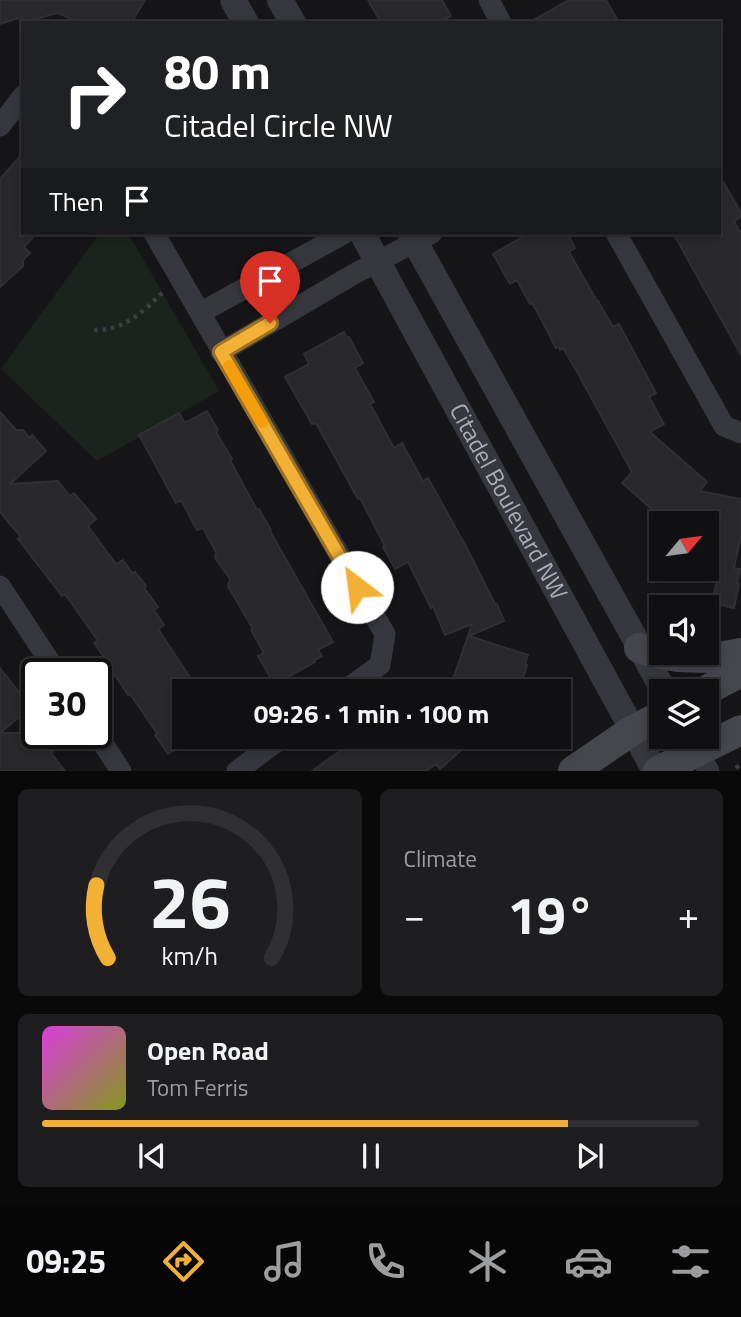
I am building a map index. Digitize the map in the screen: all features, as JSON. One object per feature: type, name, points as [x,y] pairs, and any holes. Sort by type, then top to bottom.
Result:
[{"type":"main road","points":[[639,648],[657,655],[680,657],[723,657],[741,653]]},
{"type":"main road","points":[[719,683],[741,671]]},
{"type":"main road","points":[[573,771],[649,722]]},
{"type":"main road","points":[[657,771],[699,753],[741,730]]},
{"type":"street","points":[[233,0],[245,21]]},
{"type":"street","points":[[280,0],[292,21]]},
{"type":"street","points":[[489,0],[501,21]]},
{"type":"street","points":[[0,126],[21,99]]},
{"type":"street","points":[[155,235],[384,634],[380,665],[361,679]]},
{"type":"street","points":[[201,313],[341,235]]},
{"type":"street","name":"Citadel Boulevard NW","points":[[363,235],[657,771]]},
{"type":"street","points":[[617,235],[724,426],[741,433]]},
{"type":"street","points":[[221,352],[419,236]]},
{"type":"street","name":"Citadel Boulevard NW","points":[[419,236],[657,679]]},
{"type":"street","points":[[0,586],[47,658]]},
{"type":"street","points":[[107,749],[121,771]]},
{"type":"street","points":[[237,771],[267,749]]},
{"type":"path","points":[[94,330],[105,331],[121,326],[145,309],[164,290]]},
{"type":"shaded area","points":[[99,235],[129,235],[219,391],[97,461],[1,369]]},
{"type":"building","points":[[0,0],[145,0],[132,21],[76,21],[58,13],[27,21],[23,21],[22,17],[0,24]]},
{"type":"building","points":[[368,0],[442,0],[451,16],[442,21],[380,21]]},
{"type":"building","points":[[569,0],[606,0],[618,21],[532,21]]},
{"type":"building","points":[[21,155],[21,235],[35,235],[24,247],[30,253],[23,260],[23,266],[0,287],[0,179]]},
{"type":"building","points":[[721,178],[741,213],[741,217],[734,221],[741,234],[741,355],[674,235],[721,235]]},
{"type":"building","points":[[526,235],[568,235],[575,248],[569,252],[613,327],[619,324],[656,393],[649,397],[664,424],[650,432],[707,482],[700,491],[741,499],[741,535],[734,568],[740,569],[734,608],[719,605],[719,595],[714,595],[717,581],[719,581],[719,511],[654,511],[622,483],[632,472],[576,370],[563,348],[556,348],[517,280],[510,284],[493,254]]},
{"type":"building","points":[[344,332],[347,338],[349,337],[363,363],[355,368],[374,402],[370,404],[394,448],[402,443],[423,481],[428,478],[504,621],[469,636],[528,655],[523,679],[453,679],[472,624],[445,635],[433,606],[431,608],[408,562],[395,569],[360,498],[358,499],[316,423],[312,424],[285,377],[309,364],[304,354]]},
{"type":"building","points":[[207,411],[257,510],[259,509],[333,642],[318,650],[322,656],[314,660],[315,662],[284,679],[271,679],[258,656],[264,653],[228,586],[230,579],[215,558],[216,552],[203,528],[197,530],[181,500],[176,503],[139,435],[179,413],[185,423]]},
{"type":"building","points":[[0,412],[16,430],[23,430],[29,438],[32,435],[46,451],[10,484],[58,481],[70,496],[74,493],[96,519],[88,526],[116,564],[123,560],[132,573],[135,572],[158,607],[154,610],[164,625],[158,629],[191,679],[172,679],[172,749],[176,749],[168,754],[155,735],[157,733],[112,671],[112,658],[105,658],[94,643],[98,641],[65,594],[62,596],[0,512]]},
{"type":"building","points":[[0,668],[21,694],[21,715],[0,733]]},
{"type":"building","points":[[0,733],[21,733],[21,749],[56,749],[51,753],[65,771],[0,771]]},
{"type":"building","points":[[343,749],[463,749],[440,769],[436,764],[426,771],[312,771]]},
{"type":"slow traffic","points":[[229,366],[262,422]]},
{"type":"route","points":[[270,323],[221,352],[357,587]]}]
